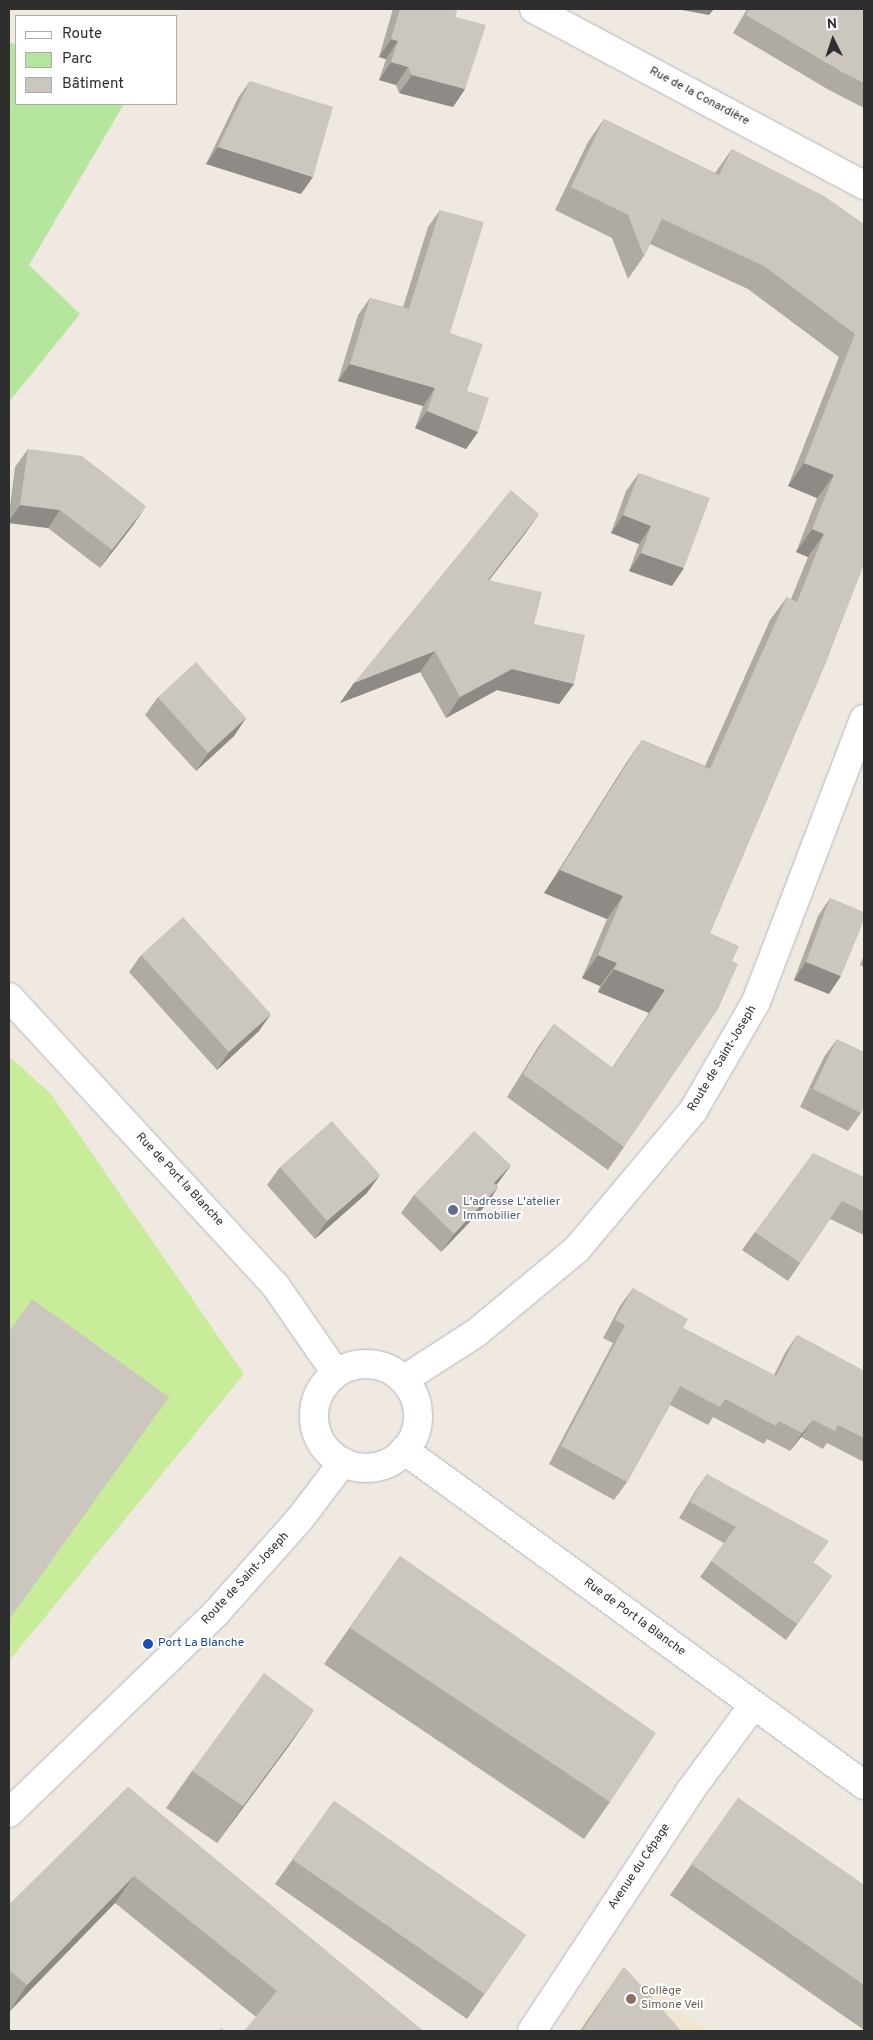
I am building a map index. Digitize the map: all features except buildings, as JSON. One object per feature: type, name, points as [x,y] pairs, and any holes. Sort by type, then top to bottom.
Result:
[{"type":"street","name":"Rue de la Conardière","points":[[534,9],[864,185]]},
{"type":"street","name":"Route de Saint-Joseph","points":[[403,1380],[476,1333],[577,1249],[693,1111],[756,1002],[864,720]]},
{"type":"street","name":"Rue de Port la Blanche","points":[[9,997],[275,1285],[336,1373]]},
{"type":"street","points":[[370,1364],[403,1380],[417,1414],[414,1435],[404,1450],[379,1465],[355,1466],[343,1462],[321,1443],[314,1419],[319,1393],[336,1373],[370,1364]]},
{"type":"street","name":"Rue de Port la Blanche","points":[[404,1450],[864,1785]]},
{"type":"street","name":"Route de Saint-Joseph","points":[[9,1813],[216,1613],[300,1520],[343,1462]]},
{"type":"street","name":"Avenue du Cépage","points":[[532,2031],[690,1791],[753,1706]]},
{"type":"shaded area","name":"Collège Simone Veil","points":[[620,1966],[709,2031],[576,2031]]},
{"type":"green space","points":[[9,42],[15,45],[15,105],[123,105],[29,265],[80,314],[9,402]]},
{"type":"green space","points":[[9,1056],[51,1094],[244,1374],[9,1661]]},
{"type":"place","name":"L'adresse L'atelier Immobilier","points":[[453,1210]]},
{"type":"place","name":"Port La Blanche","points":[[148,1644]]},
{"type":"place","name":"Collège Simone Veil","points":[[631,1999]]}]
